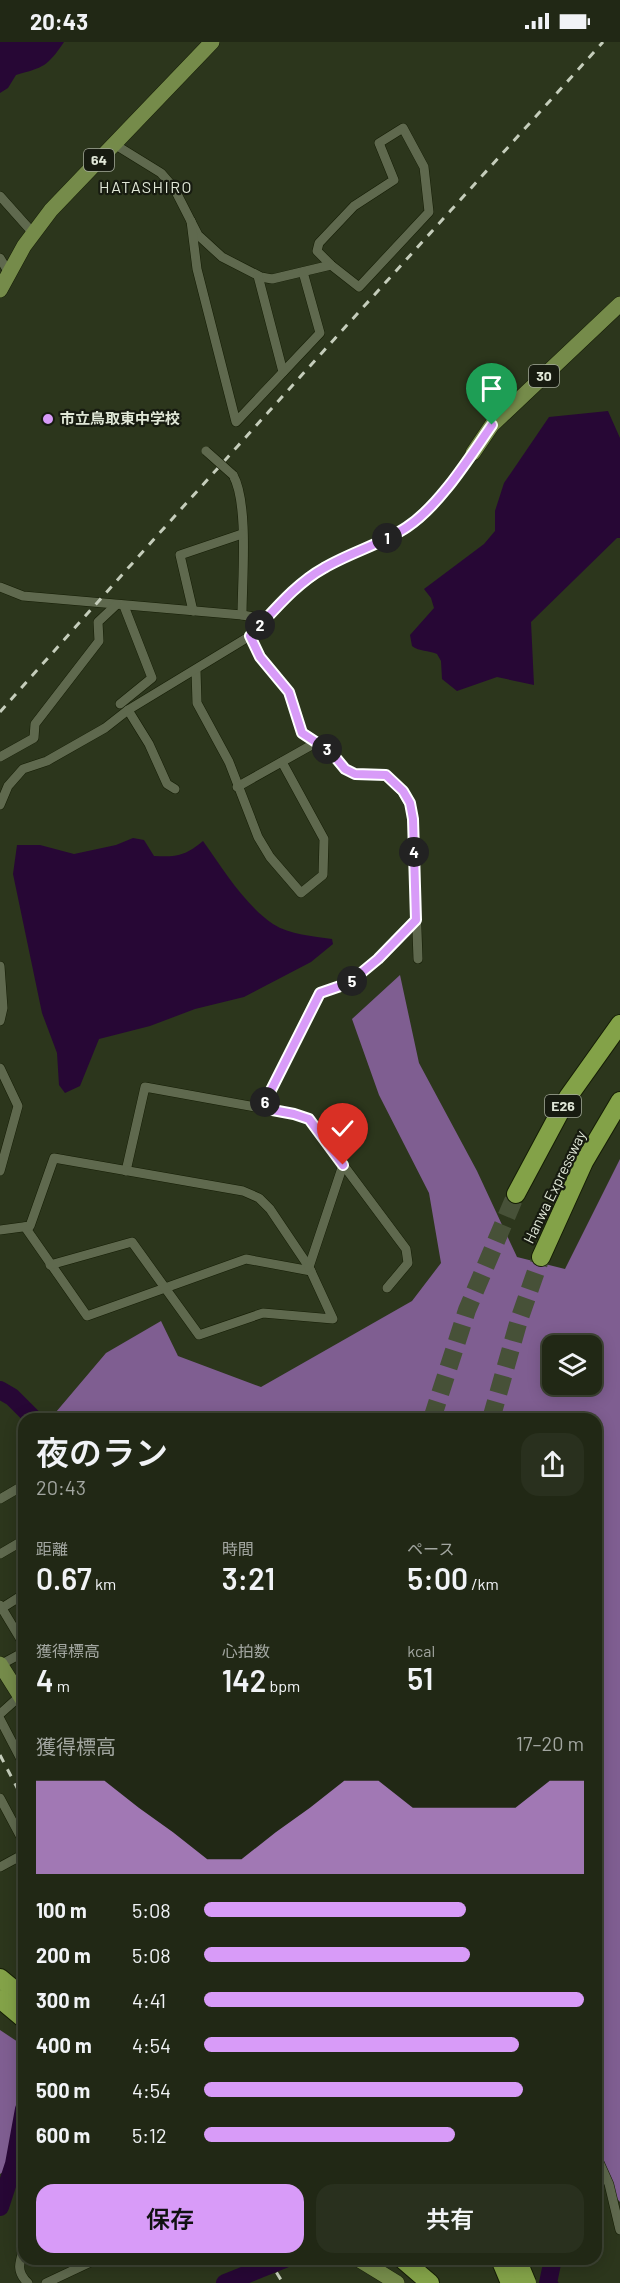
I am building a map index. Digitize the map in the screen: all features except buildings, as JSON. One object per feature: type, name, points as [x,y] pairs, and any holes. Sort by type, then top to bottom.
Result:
[{"type":"highway","name":"Hanwa Expressway","points":[[516,1194],[568,1097],[620,1024]]},
{"type":"highway","name":"Hanwa Expressway","points":[[541,1257],[584,1162],[620,1101]]},
{"type":"highway","points":[[0,1978],[18,1993]]},
{"type":"highway","points":[[0,1999],[18,2014]]},
{"type":"highway","points":[[409,2265],[430,2283]]},
{"type":"highway","points":[[498,2265],[522,2282]]},
{"type":"highway","points":[[506,2265],[522,2282]]},
{"type":"highway","points":[[518,2265],[522,2282]]},
{"type":"main road","name":"64","points":[[0,290],[33,233],[51,210],[212,42]]},
{"type":"main road","name":"30","points":[[473,453],[492,425],[620,304]]},
{"type":"main road","points":[[0,1665],[18,1693]]},
{"type":"main road","points":[[368,2265],[397,2283]]},
{"type":"street","points":[[403,128],[424,167],[429,212],[359,287],[331,265],[317,251],[319,243],[354,206],[394,180],[379,143],[403,128]]},
{"type":"street","points":[[114,144],[161,173],[174,189],[198,235],[222,257],[258,276],[272,279],[331,265]]},
{"type":"street","points":[[0,196],[33,233]]},
{"type":"street","points":[[191,221],[197,268],[236,422],[320,333],[303,272]]},
{"type":"street","points":[[0,258],[9,273]]},
{"type":"street","points":[[258,276],[283,372]]},
{"type":"street","points":[[206,451],[233,475],[238,484],[242,515],[242,615]]},
{"type":"street","points":[[124,707],[196,670],[250,636],[297,588],[317,572],[408,527],[439,497],[473,453]]},
{"type":"street","points":[[193,611],[180,555],[242,534]]},
{"type":"street","points":[[0,587],[23,596],[242,615],[265,619]]},
{"type":"street","points":[[0,805],[8,786],[18,773],[105,728],[152,678],[120,606]]},
{"type":"street","points":[[0,757],[34,738],[35,724],[99,641],[98,622],[120,606]]},
{"type":"street","points":[[250,636],[260,657],[289,692],[302,733],[331,752],[345,769],[355,774],[386,775],[403,791],[410,803],[413,819],[418,958]]},
{"type":"street","points":[[196,670],[197,703],[229,762],[237,787],[264,848],[301,893],[323,875],[324,839],[282,762]]},
{"type":"street","points":[[124,707],[149,744],[166,784],[175,789]]},
{"type":"street","points":[[237,787],[317,742]]},
{"type":"street","points":[[262,1108],[320,993],[349,983],[378,959],[416,920]]},
{"type":"street","points":[[0,966],[3,1008],[0,1021]]},
{"type":"street","points":[[0,1068],[18,1106],[0,1171]]},
{"type":"street","points":[[126,1171],[145,1087],[294,1114],[309,1119],[406,1249],[408,1263],[387,1288]]},
{"type":"street","points":[[0,1230],[30,1226],[54,1158],[243,1191],[259,1198],[270,1209],[310,1269],[333,1319],[262,1312],[199,1335],[132,1242],[50,1265]]},
{"type":"street","points":[[310,1269],[343,1165]]},
{"type":"street","points":[[25,1227],[87,1316],[246,1259],[310,1269]]},
{"type":"street","points":[[0,1499],[18,1488]]},
{"type":"street","points":[[0,1554],[18,1544]]},
{"type":"street","points":[[18,1597],[1,1606],[18,1635]]},
{"type":"street","points":[[0,1665],[18,1655]]},
{"type":"street","points":[[0,1714],[18,1702]]},
{"type":"street","points":[[0,1719],[18,1754]]},
{"type":"street","points":[[0,1798],[18,1832]]},
{"type":"street","points":[[0,1867],[18,1857]]},
{"type":"street","points":[[602,2168],[609,2184],[620,2230]]},
{"type":"street","points":[[18,2265],[21,2277],[28,2283]]},
{"type":"street","points":[[46,2283],[85,2265]]},
{"type":"shaded area","points":[[0,42],[64,42],[44,65],[16,75],[8,88],[0,93]]},
{"type":"shaded area","points":[[608,411],[620,438],[620,538],[617,538],[531,622],[534,685],[497,677],[457,691],[442,679],[441,661],[437,654],[412,646],[410,635],[434,608],[431,598],[424,589],[484,544],[495,531],[495,511],[504,483],[549,417]]},
{"type":"shaded area","points":[[133,838],[144,840],[154,856],[180,854],[191,850],[203,841],[235,885],[262,916],[287,931],[332,939],[333,944],[311,962],[244,997],[195,1009],[150,1026],[99,1039],[80,1086],[65,1093],[59,1085],[57,1053],[42,1013],[13,874],[17,845],[40,845],[74,854],[116,845]]},
{"type":"shaded area","points":[[400,975],[419,1063],[477,1171],[517,1257],[565,1269],[620,1159],[620,2202],[610,2191],[602,2162],[602,1413],[56,1413],[106,1353],[161,1321],[178,1356],[261,1387],[412,1301],[441,1263],[429,1193],[379,1095],[352,1019]]},
{"type":"shaded area","points":[[0,2030],[18,2042],[18,2163],[0,2174]]},
{"type":"waterway","points":[[0,1390],[12,1397],[28,1413]]},
{"type":"waterway","points":[[0,2207],[14,2164],[18,2142]]},
{"type":"waterway","points":[[225,2283],[270,2265]]},
{"type":"waterway","points":[[548,2283],[552,2265]]},
{"type":"waterway","points":[[549,2277],[557,2283]]},
{"type":"tunnel","points":[[434,1413],[467,1310],[516,1194]]},
{"type":"tunnel","points":[[493,1413],[519,1320],[541,1257]]},
{"type":"railway","points":[[0,712],[603,42]]},
{"type":"railway","points":[[0,1755],[18,1790]]},
{"type":"railway","points":[[272,2265],[283,2283]]},
{"type":"place","name":"市立鳥取東中学校","points":[[48,419]]},
{"type":"district","name":"HATASHIRO","points":[[146,187]]},
{"type":"route","points":[[343,1165],[309,1119],[262,1108],[320,993],[349,983],[378,959],[416,920],[413,819],[410,803],[403,791],[386,775],[355,774],[345,769],[331,752],[302,733],[289,692],[260,657],[250,636],[311,576],[336,561],[408,527],[439,497],[462,469],[492,425]]}]
